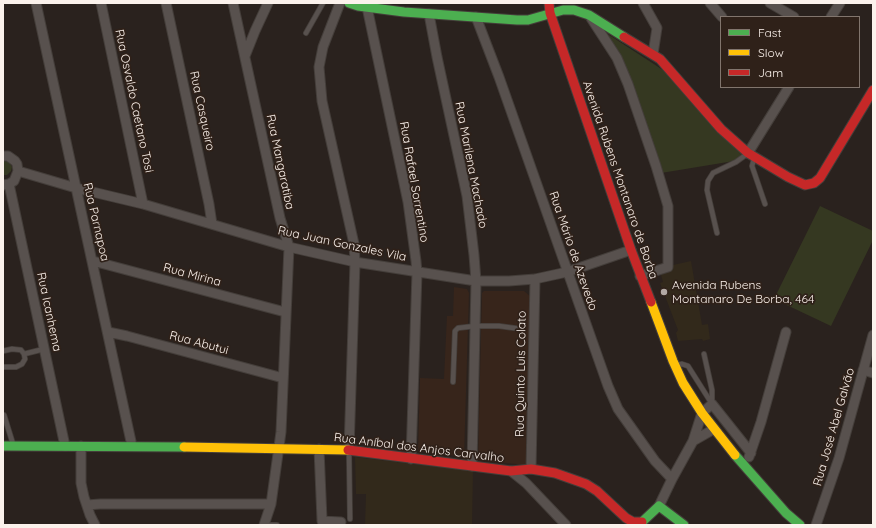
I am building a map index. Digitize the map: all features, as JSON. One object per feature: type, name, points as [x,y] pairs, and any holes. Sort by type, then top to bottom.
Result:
[{"type":"street","name":"Rua Parnapoa","points":[[36,3],[132,446]]},
{"type":"street","name":"Rua Osvaldo Caetano Tosi","points":[[101,3],[143,204]]},
{"type":"street","name":"Rua Casqueiro","points":[[166,3],[212,224]]},
{"type":"street","name":"Rua Mangaratiba","points":[[233,3],[280,218],[289,247],[280,448],[271,504],[264,525]]},
{"type":"street","points":[[245,58],[268,3]]},
{"type":"street","points":[[340,3],[323,47],[320,67],[320,83],[322,101],[354,244],[355,262],[349,450]]},
{"type":"street","points":[[349,3],[367,7],[429,14],[528,20],[562,10],[574,10],[589,15],[653,54],[666,64],[721,129],[751,155],[805,185],[818,181],[873,90]]},
{"type":"street","name":"Avenida Rubens Montanaro de Borba","points":[[542,3],[550,13]]},
{"type":"street","name":"Avenida Rubens Montanaro de Borba","points":[[549,3],[550,13],[631,250],[674,365],[683,383],[714,429],[744,467],[786,513],[800,525]]},
{"type":"street","points":[[645,3],[657,28],[653,54]]},
{"type":"street","points":[[710,3],[721,16]]},
{"type":"street","points":[[770,3],[792,16]]},
{"type":"street","points":[[832,16],[840,3]]},
{"type":"street","name":"Rua Rafael Sorrentino","points":[[367,7],[408,202],[417,272],[411,459]]},
{"type":"street","name":"Rua Marilena Machado","points":[[429,14],[467,196],[476,281],[472,466]]},
{"type":"street","points":[[589,15],[622,68],[654,160],[668,206],[668,267],[640,276]]},
{"type":"street","name":"Rua Mário de Azevedo","points":[[476,17],[499,77],[608,386],[618,409],[655,460],[672,479]]},
{"type":"street","points":[[751,155],[786,88]]},
{"type":"street","points":[[3,155],[15,160],[20,175],[6,185]]},
{"type":"street","name":"Rua Juan Gonzales Vila","points":[[20,175],[143,204],[289,247],[355,262],[476,281],[509,282],[535,279],[567,272],[631,250]]},
{"type":"street","name":"Rua Icanhema","points":[[6,185],[65,446]]},
{"type":"street","name":"Rua Mirina","points":[[93,261],[285,312]]},
{"type":"street","name":"Rua Quinto Luis Colato","points":[[532,469],[535,279]]},
{"type":"street","name":"Rua Abutui","points":[[108,332],[283,378]]},
{"type":"street","points":[[744,467],[751,453],[786,332]]},
{"type":"street","name":"Rua José Abel Galvão","points":[[817,524],[839,458],[873,336]]},
{"type":"street","points":[[863,370],[873,373]]},
{"type":"street","points":[[684,525],[659,506],[693,442],[702,413],[712,404],[751,453]]},
{"type":"street","points":[[693,442],[714,429]]},
{"type":"street","name":"Rua Aníbal dos Anjos Carvalho","points":[[3,446],[132,446],[349,450],[511,471],[532,469],[555,473],[586,484],[597,491],[626,518],[633,522],[642,522],[659,506]]},
{"type":"street","points":[[81,446],[81,483],[87,505],[95,525]]},
{"type":"street","points":[[319,449],[322,521],[346,520]]},
{"type":"street","points":[[511,471],[526,483],[566,525]]},
{"type":"street","points":[[87,505],[271,504]]},
{"type":"lane","points":[[306,33],[324,3]]},
{"type":"lane","points":[[718,233],[707,190],[708,181],[714,173],[751,155],[752,166],[765,204]]},
{"type":"lane","points":[[453,382],[455,331],[458,328],[499,326],[521,329]]},
{"type":"lane","points":[[3,351],[17,349],[21,350],[25,359],[22,364],[12,367],[3,367]]},
{"type":"lane","points":[[24,354],[44,349]]},
{"type":"lane","points":[[704,354],[712,390],[712,404]]},
{"type":"lane","points":[[674,365],[678,363],[688,366],[712,404]]},
{"type":"lane","points":[[4,415],[13,446]]},
{"type":"lane","points":[[346,520],[349,450]]},
{"type":"lane","points":[[264,525],[277,525]]},
{"type":"shaded area","points":[[691,261],[702,325],[708,324],[710,339],[703,341],[702,339],[678,341],[676,333],[678,330],[660,283],[663,282],[661,275],[673,269],[673,265]]},
{"type":"shaded area","points":[[454,287],[467,289],[469,293],[464,457],[418,451],[420,378],[444,379],[447,316],[453,316]]},
{"type":"shaded area","points":[[484,291],[524,291],[530,296],[526,465],[478,460],[482,293]]},
{"type":"shaded area","points":[[355,457],[473,471],[472,525],[365,525],[366,494],[356,494]]},
{"type":"green space","points":[[600,29],[666,72],[745,155],[734,161],[661,173],[623,61]]},
{"type":"green space","points":[[3,161],[9,162],[12,167],[11,171],[7,175],[3,175]]},
{"type":"green space","points":[[820,206],[873,231],[873,240],[831,326],[774,299]]},
{"type":"traffic: fast","points":[[349,3],[358,6],[404,12],[517,20],[528,20],[563,10],[574,10],[589,15],[624,37]]},
{"type":"traffic: fast","points":[[3,446],[184,447]]},
{"type":"traffic: fast","points":[[735,455],[786,513],[800,525]]},
{"type":"traffic: fast","points":[[642,522],[659,506],[684,525]]},
{"type":"traffic: slow","points":[[651,302],[673,361],[683,383],[702,413],[735,455]]},
{"type":"traffic: slow","points":[[184,447],[348,450]]},
{"type":"traffic: jam","points":[[549,3],[550,13],[631,250],[651,302]]},
{"type":"traffic: jam","points":[[624,37],[660,59],[721,129],[748,153],[788,177],[805,185],[814,183],[820,178],[873,90]]},
{"type":"traffic: jam","points":[[348,450],[511,471],[531,469],[555,473],[586,484],[597,491],[626,518],[633,522],[642,522]]},
{"type":"place","name":"Avenida Rubens Montanaro De Borba, 464","points":[[664,292]]}]
